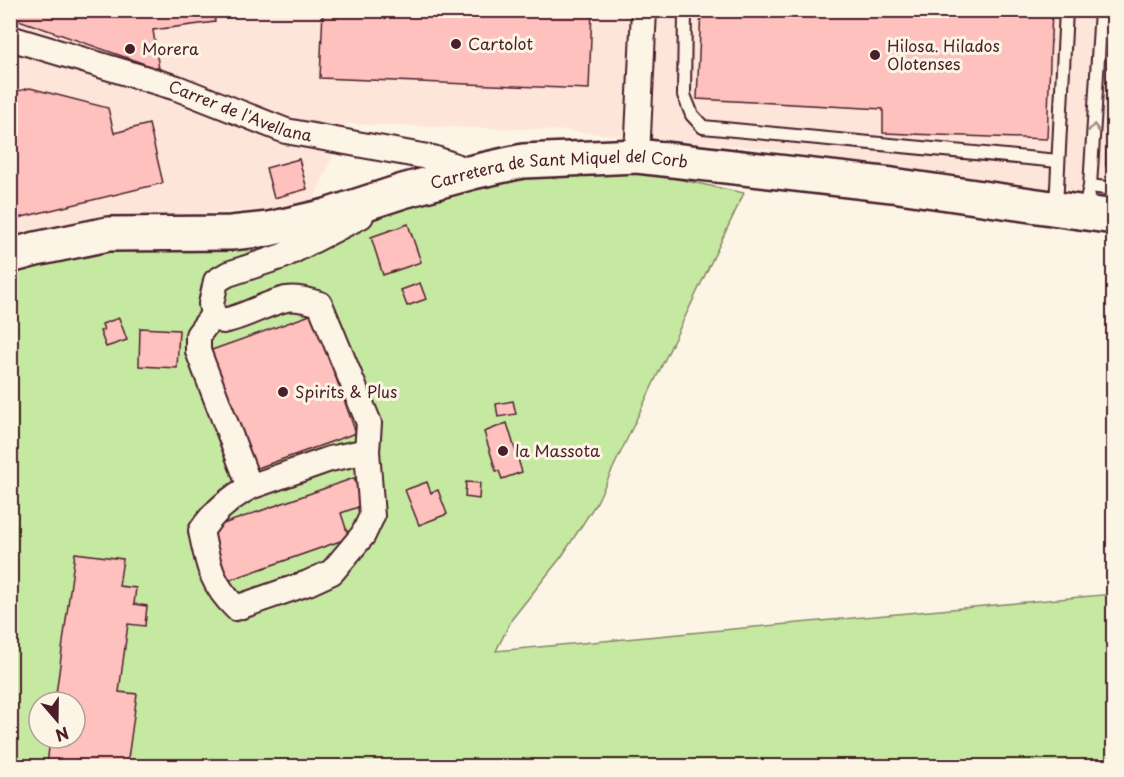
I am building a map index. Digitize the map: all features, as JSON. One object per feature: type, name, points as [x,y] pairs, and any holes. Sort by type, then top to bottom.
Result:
[{"type":"street","points":[[637,156],[645,10]]},
{"type":"street","name":"Carrer de l'Avellana","points":[[10,38],[177,88],[286,131],[433,158],[473,172]]},
{"type":"street","name":"Carretera de Sant Miquel del Corb","points":[[10,256],[46,246],[108,234],[231,233],[269,229],[326,216],[420,186],[523,161],[637,156],[1086,206]]},
{"type":"street","points":[[367,451],[330,459],[250,487],[233,496],[210,517],[201,531],[208,562],[221,593],[236,608],[308,583],[332,572],[363,535],[372,516],[367,451],[369,423],[320,304],[288,298],[237,318],[222,321],[213,315],[211,304],[216,281],[228,274],[283,256],[420,186]]},
{"type":"street","points":[[213,315],[198,335],[198,351],[250,487]]},
{"type":"lane","points":[[685,10],[684,95],[692,115],[703,127],[1058,162]]},
{"type":"lane","points":[[1066,10],[1058,162],[1086,206]]},
{"type":"lane","points":[[1086,206],[1101,10]]},
{"type":"lane","points":[[1086,206],[1113,189]]},
{"type":"shaded area","points":[[11,11],[1113,11],[1113,199],[760,148],[555,130],[346,124],[310,209],[149,215],[11,242]]},
{"type":"green space","points":[[601,163],[744,193],[597,502],[562,556],[512,619],[496,651],[1113,594],[1113,766],[11,766],[11,249],[163,229]]},
{"type":"building","name":"Morera","points":[[10,10],[214,10],[215,22],[153,30],[159,69],[10,17]]},
{"type":"building","name":"Cartolot","points":[[323,10],[592,10],[589,89],[320,78]]},
{"type":"building","name":"Hilosa. Hilados Olotenses","points":[[701,10],[1052,10],[1047,139],[883,133],[883,109],[697,99]]},
{"type":"building","points":[[1109,10],[1114,10],[1114,167],[1106,166]]},
{"type":"building","points":[[30,88],[108,108],[114,133],[149,124],[163,183],[10,220],[10,93]]},
{"type":"building","points":[[299,159],[307,189],[274,198],[266,168]]},
{"type":"building","points":[[408,224],[421,262],[383,275],[371,237]]},
{"type":"building","points":[[420,283],[426,299],[407,306],[401,290]]},
{"type":"building","name":"Spirits & Plus","points":[[313,314],[356,433],[252,470],[209,351]]},
{"type":"building","points":[[119,318],[127,340],[106,347],[100,331],[104,330],[102,324]]},
{"type":"building","points":[[140,328],[179,330],[177,368],[139,366]]},
{"type":"building","points":[[513,401],[516,414],[498,417],[496,404]]},
{"type":"building","name":"la Massota","points":[[507,423],[522,472],[502,479],[499,471],[496,471],[484,432]]},
{"type":"building","points":[[354,478],[364,505],[341,513],[349,538],[224,582],[206,530]]},
{"type":"building","points":[[427,482],[431,493],[438,490],[447,514],[419,525],[405,490]]},
{"type":"building","points":[[466,482],[480,483],[479,499],[465,497]]},
{"type":"building","points":[[75,553],[123,559],[119,586],[136,588],[134,604],[147,606],[145,626],[128,624],[119,692],[137,694],[127,766],[47,766],[49,750],[87,750],[87,690],[57,690]]},
{"type":"place","name":"Cartolot","points":[[456,44]]},
{"type":"place","name":"Morera","points":[[130,49]]},
{"type":"place","name":"Hilosa. Hilados Olotenses","points":[[875,55]]},
{"type":"place","name":"Spirits & Plus","points":[[283,392]]},
{"type":"place","name":"la Massota","points":[[503,451]]}]
